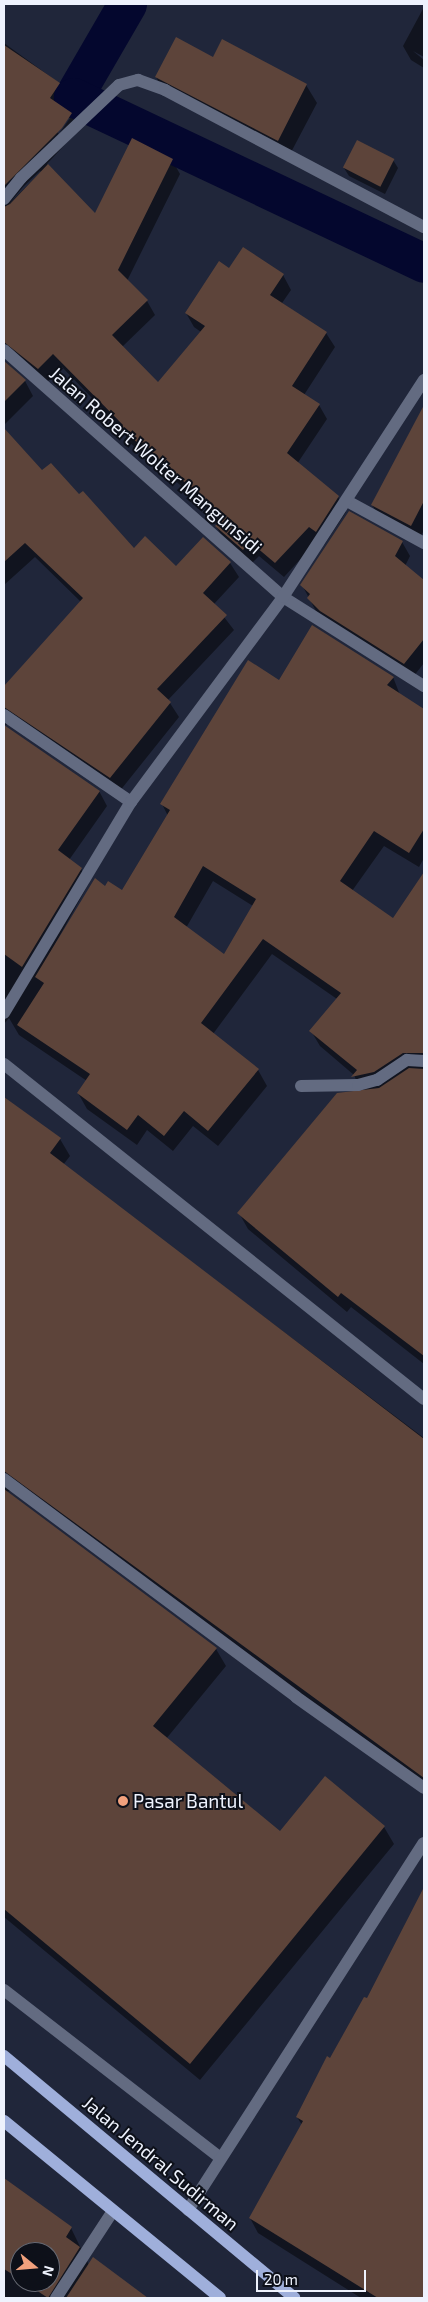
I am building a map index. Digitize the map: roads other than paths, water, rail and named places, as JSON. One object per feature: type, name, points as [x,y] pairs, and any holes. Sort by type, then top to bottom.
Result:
[{"type":"main road","name":"Jalan Jendral Sudirman","points":[[4,2056],[294,2298]]},
{"type":"main road","points":[[4,2121],[220,2298]]},
{"type":"street","points":[[4,199],[21,178],[119,85],[138,80],[164,90],[424,227]]},
{"type":"street","name":"Jalan Robert Wolter Mangunsidi","points":[[4,350],[283,597],[424,686]]},
{"type":"street","points":[[4,1013],[131,802],[283,597],[347,502],[424,380]]},
{"type":"street","points":[[347,502],[424,543]]},
{"type":"street","points":[[4,715],[131,802]]},
{"type":"street","points":[[301,1086],[358,1085],[377,1080],[407,1060],[424,1061]]},
{"type":"street","points":[[4,1064],[424,1399]]},
{"type":"street","points":[[4,1480],[288,1692],[424,1788]]},
{"type":"street","points":[[188,2210],[220,2157],[424,1843]]},
{"type":"street","points":[[4,1990],[220,2157]]},
{"type":"street","points":[[56,2298],[113,2211]]},
{"type":"waterway","points":[[127,4],[73,97],[424,263]]},
{"type":"place","name":"Pasar Bantul","points":[[123,1801]]}]
